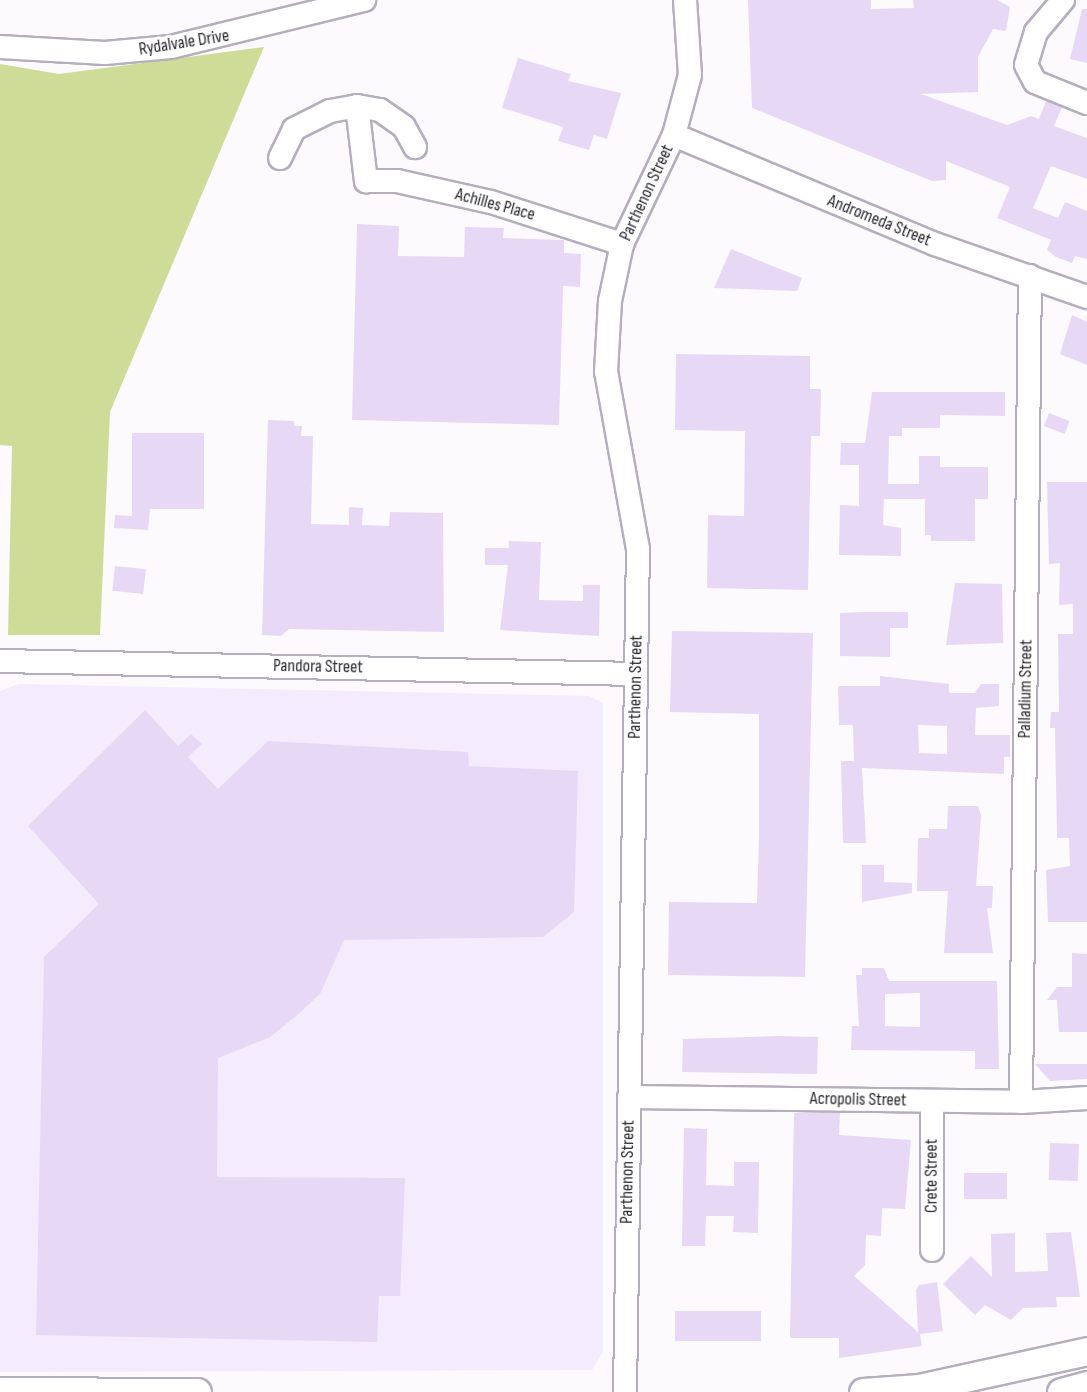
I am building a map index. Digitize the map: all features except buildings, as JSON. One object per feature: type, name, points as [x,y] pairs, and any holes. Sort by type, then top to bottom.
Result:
[{"type":"main road","points":[[863,1392],[931,1386],[1087,1351]]},
{"type":"main road","points":[[1061,1392],[1087,1385]]},
{"type":"main road","points":[[0,1390],[197,1392]]},
{"type":"street","name":"Rydalvale Drive","points":[[0,47],[105,53],[171,47],[364,0]]},
{"type":"street","name":"Parthenon Street","points":[[625,1392],[636,674],[636,523],[606,372],[610,301],[622,244],[674,135],[690,75],[686,0]]},
{"type":"street","points":[[1063,0],[1036,32],[1026,65],[1035,82],[1087,103]]},
{"type":"street","points":[[280,158],[294,129],[330,111],[357,106],[380,110],[404,127],[415,147]]},
{"type":"street","name":"Achilles Place","points":[[357,106],[366,181],[397,181],[491,202],[622,244]]},
{"type":"street","name":"Andromeda Street","points":[[674,135],[883,223],[1087,297]]},
{"type":"street","name":"Palladium Street","points":[[1021,1102],[1030,276]]},
{"type":"street","name":"Pandora Street","points":[[0,661],[636,674]]},
{"type":"street","name":"Acropolis Street","points":[[628,1097],[932,1102],[1021,1102],[1087,1098]]},
{"type":"street","name":"Crete Street","points":[[932,1102],[932,1251]]},
{"type":"shaded area","points":[[19,684],[589,696],[603,703],[603,1352],[592,1370],[0,1372],[0,691]]},
{"type":"green space","points":[[264,47],[110,412],[100,635],[8,635],[12,446],[0,445],[0,64],[59,74]]}]
